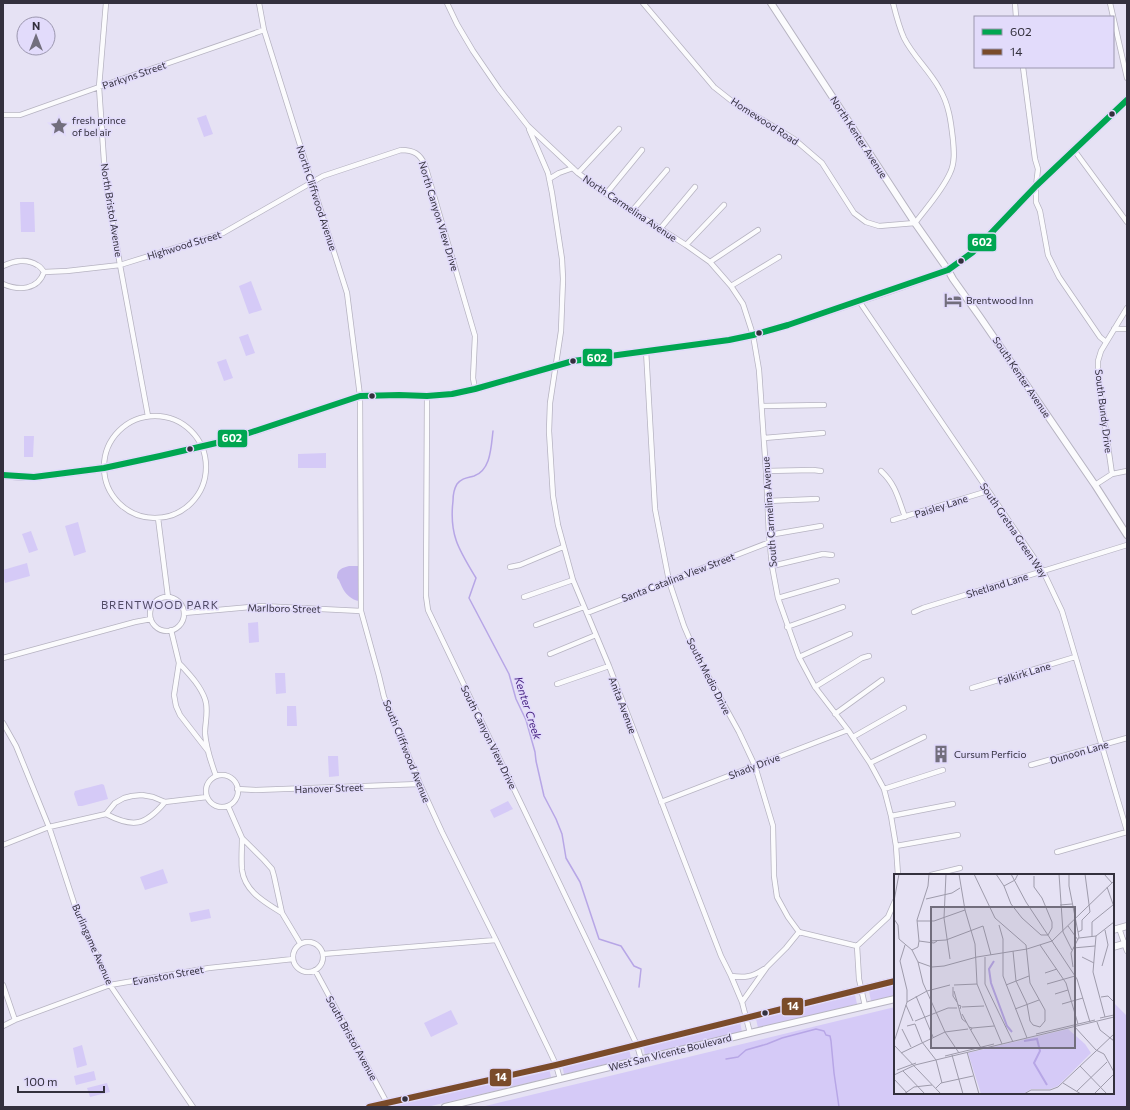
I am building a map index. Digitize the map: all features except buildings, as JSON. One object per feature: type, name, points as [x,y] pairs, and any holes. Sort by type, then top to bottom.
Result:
[{"type":"main road","name":"North Kenter Avenue","points":[[771,3],[915,223],[948,270]]},
{"type":"main road","points":[[3,475],[34,477],[104,468],[203,447],[360,396],[399,394],[427,396],[452,394],[476,389],[573,361],[729,340],[753,335],[904,286],[948,270],[973,252],[1036,186],[1127,100]]},
{"type":"main road","name":"South Kenter Avenue","points":[[948,270],[1096,485]]},
{"type":"main road","points":[[1096,485],[1127,535]]},
{"type":"main road","points":[[1116,929],[1127,926]]},
{"type":"main road","points":[[1114,947],[1126,944]]},
{"type":"main road","name":"West San Vicente Boulevard","points":[[369,1107],[387,1105],[556,1065],[894,982]]},
{"type":"main road","name":"West San Vicente Boulevard","points":[[445,1107],[894,999]]},
{"type":"street","name":"North Bristol Avenue","points":[[106,3],[98,87],[105,176],[148,416]]},
{"type":"street","name":"North Cliffwood Avenue","points":[[259,3],[264,30],[347,293],[360,396]]},
{"type":"street","name":"North Carmelina Avenue","points":[[447,3],[457,24],[473,51],[499,89],[528,126],[578,173],[606,194],[710,262],[731,286],[743,304],[753,335]]},
{"type":"street","name":"Homewood Road","points":[[643,3],[714,87],[733,102],[794,139],[822,163],[854,213],[866,222],[879,226],[915,223]]},
{"type":"street","points":[[893,3],[904,37],[911,51],[939,88],[946,103],[951,120],[953,161],[951,172],[944,184],[915,223]]},
{"type":"street","points":[[1014,3],[1016,16]]},
{"type":"street","points":[[1110,3],[1113,16]]},
{"type":"street","points":[[1114,21],[1127,78]]},
{"type":"street","name":"Parkyns Street","points":[[3,115],[20,115],[264,30]]},
{"type":"street","points":[[1023,68],[1037,168],[1037,203],[1040,211],[1048,255],[1063,283],[1100,336],[1106,342]]},
{"type":"street","name":"Anita Avenue","points":[[528,126],[548,173],[561,245],[563,279],[561,331],[550,403],[548,431],[552,496],[563,547],[573,580],[609,666],[722,956],[742,1002],[750,1033]]},
{"type":"street","points":[[578,173],[619,129]]},
{"type":"street","name":"North Canyon View Drive","points":[[312,183],[323,176],[401,150],[415,152],[421,158],[425,166],[475,336],[473,378],[476,389]]},
{"type":"street","points":[[606,194],[642,150]]},
{"type":"street","points":[[1074,150],[1127,222]]},
{"type":"street","points":[[549,179],[559,173],[573,168]]},
{"type":"street","points":[[632,212],[667,170]]},
{"type":"street","name":"Highwood Street","points":[[44,272],[67,271],[120,264],[223,233],[312,183]]},
{"type":"street","points":[[660,229],[695,187]]},
{"type":"street","points":[[686,245],[724,205]]},
{"type":"street","points":[[710,262],[758,230]]},
{"type":"street","points":[[731,286],[779,257]]},
{"type":"street","points":[[3,266],[8,263],[23,261],[37,265],[44,272],[42,278],[30,287],[20,288],[3,284]]},
{"type":"street","name":"South Gretna Green Way","points":[[859,301],[1043,571],[1062,611],[1127,831]]},
{"type":"street","name":"South Bundy Drive","points":[[1112,474],[1098,376],[1098,362],[1101,351],[1127,308]]},
{"type":"street","points":[[1114,329],[1127,329]]},
{"type":"street","name":"South Carmelina Avenue","points":[[753,335],[759,370],[762,406],[769,535],[772,566],[778,598],[799,658],[815,687],[848,730],[870,763],[884,789],[891,816],[896,846],[898,874]]},
{"type":"street","name":"South Medio Drive","points":[[646,350],[655,509],[669,581],[684,626],[696,654],[755,766],[773,826],[774,876],[777,897],[788,917],[799,932]]},
{"type":"street","name":"South Cliffwood Avenue","points":[[360,396],[361,611],[384,696],[420,784],[556,1065],[560,1080]]},
{"type":"street","name":"South Canyon View Drive","points":[[427,396],[426,596],[428,610],[637,1045],[641,1059]]},
{"type":"street","points":[[762,406],[824,405]]},
{"type":"street","points":[[148,416],[168,418],[179,421],[187,426],[196,435],[203,447],[206,467],[205,480],[201,493],[189,506],[176,514],[158,518],[142,516],[130,510],[119,501],[105,480],[104,456],[109,441],[121,428],[131,422],[148,416]]},
{"type":"street","points":[[764,438],[823,433]]},
{"type":"street","points":[[766,471],[821,471]]},
{"type":"street","points":[[881,471],[889,478],[895,489],[905,517]]},
{"type":"street","points":[[1096,485],[1112,474],[1127,471]]},
{"type":"street","name":"Paisley Lane","points":[[894,520],[988,491]]},
{"type":"street","points":[[767,501],[817,499]]},
{"type":"street","points":[[158,518],[168,597]]},
{"type":"street","points":[[769,535],[822,526]]},
{"type":"street","name":"Santa Catalina View Street","points":[[587,613],[770,542]]},
{"type":"street","name":"Shetland Lane","points":[[914,612],[1127,545]]},
{"type":"street","points":[[510,567],[520,565],[563,547]]},
{"type":"street","points":[[772,566],[823,554],[832,555]]},
{"type":"street","points":[[524,597],[573,580]]},
{"type":"street","points":[[778,598],[837,581]]},
{"type":"street","points":[[168,597],[177,600],[183,608],[184,613],[182,622],[171,630],[162,629],[151,620],[151,610],[155,602],[163,598],[168,597]]},
{"type":"street","name":"Marlboro Street","points":[[184,613],[261,606],[361,611]]},
{"type":"street","points":[[536,625],[584,607]]},
{"type":"street","points":[[787,627],[843,607]]},
{"type":"street","points":[[3,658],[135,622],[151,620]]},
{"type":"street","points":[[171,630],[180,663],[190,675],[205,700],[207,713],[205,733],[208,751],[216,776]]},
{"type":"street","points":[[799,658],[850,634]]},
{"type":"street","points":[[550,654],[596,635]]},
{"type":"street","points":[[815,687],[862,658],[869,656]]},
{"type":"street","name":"Falkirk Lane","points":[[972,688],[1075,658]]},
{"type":"street","points":[[180,663],[174,695],[176,706],[180,715],[208,751]]},
{"type":"street","points":[[557,684],[609,666]]},
{"type":"street","points":[[836,714],[882,680]]},
{"type":"street","points":[[852,737],[904,708]]},
{"type":"street","name":"Burlingame Avenue","points":[[3,723],[16,746],[49,827],[76,909],[110,985],[193,1107]]},
{"type":"street","name":"Shady Drive","points":[[661,802],[848,730]]},
{"type":"street","points":[[870,763],[924,737]]},
{"type":"street","name":"Dunoon Lane","points":[[1031,765],[1127,738]]},
{"type":"street","points":[[884,789],[943,770]]},
{"type":"street","points":[[222,775],[232,778],[237,789],[238,792],[235,800],[228,806],[223,807],[209,801],[206,788],[210,780],[216,776],[222,775]]},
{"type":"street","name":"Hanover Street","points":[[237,789],[256,790],[420,784]]},
{"type":"street","points":[[3,845],[49,827],[106,814],[115,803],[132,796],[142,795],[153,797],[165,802],[207,796]]},
{"type":"street","points":[[106,814],[127,823],[138,823],[147,820],[156,814],[165,802]]},
{"type":"street","points":[[891,816],[953,804]]},
{"type":"street","points":[[228,806],[242,838],[272,870],[282,913],[300,943]]},
{"type":"street","points":[[1057,852],[1127,831]]},
{"type":"street","points":[[896,846],[958,834]]},
{"type":"street","points":[[242,838],[242,870],[247,886],[254,894],[282,913]]},
{"type":"street","points":[[935,874],[960,868]]},
{"type":"street","points":[[857,946],[888,917],[894,903]]},
{"type":"street","points":[[888,917],[894,915]]},
{"type":"street","points":[[1116,929],[1126,944],[1127,951]]},
{"type":"street","points":[[742,1002],[767,967],[786,948],[799,932],[857,946]]},
{"type":"street","points":[[323,954],[496,940]]},
{"type":"street","points":[[300,943],[314,943],[321,949],[323,954],[322,964],[315,970],[306,972],[294,964],[294,950],[300,943]]},
{"type":"street","points":[[857,946],[859,979],[865,1006]]},
{"type":"street","name":"Evanston Street","points":[[3,1026],[15,1020],[110,985],[209,968],[293,959]]},
{"type":"street","points":[[731,976],[743,978],[748,977],[767,967]]},
{"type":"street","name":"South Bristol Avenue","points":[[315,970],[387,1105]]},
{"type":"street","points":[[3,985],[15,1020]]},
{"type":"shaded area","points":[[206,115],[213,134],[204,137],[197,118]]},
{"type":"shaded area","points":[[20,202],[34,202],[35,232],[21,232]]},
{"type":"shaded area","points":[[251,281],[262,310],[249,314],[239,286]]},
{"type":"shaded area","points":[[248,334],[255,353],[246,356],[239,337]]},
{"type":"shaded area","points":[[226,359],[233,378],[224,381],[217,362]]},
{"type":"shaded area","points":[[24,436],[34,436],[33,457],[24,457]]},
{"type":"shaded area","points":[[326,453],[326,468],[298,468],[298,454]]},
{"type":"shaded area","points":[[78,522],[86,552],[74,556],[65,526]]},
{"type":"shaded area","points":[[31,531],[38,550],[29,553],[22,534]]},
{"type":"shaded area","points":[[27,563],[30,576],[5,583],[3,570]]},
{"type":"shaded area","points":[[359,566],[359,601],[351,598],[343,590],[337,578],[339,571],[342,568]]},
{"type":"shaded area","points":[[258,622],[259,642],[249,643],[248,623]]},
{"type":"shaded area","points":[[275,673],[285,673],[286,693],[276,694]]},
{"type":"shaded area","points":[[287,706],[296,706],[297,726],[287,726]]},
{"type":"shaded area","points":[[328,756],[338,756],[339,776],[329,777]]},
{"type":"shaded area","points":[[102,784],[104,785],[108,799],[78,806],[74,794],[75,791]]},
{"type":"shaded area","points":[[508,801],[513,809],[494,818],[490,810]]},
{"type":"shaded area","points":[[163,869],[168,883],[145,890],[140,877]]},
{"type":"shaded area","points":[[209,909],[211,918],[191,922],[189,913]]},
{"type":"shaded area","points":[[894,985],[894,995],[871,1001],[869,991]]},
{"type":"shaded area","points":[[855,995],[857,1004],[758,1028],[756,1019]]},
{"type":"shaded area","points":[[1114,1003],[1127,1016],[1127,1107],[481,1107],[894,1007],[894,1094],[1114,1094]]},
{"type":"shaded area","points":[[451,1010],[458,1024],[431,1037],[424,1023]]},
{"type":"shaded area","points":[[740,1022],[742,1032],[645,1055],[643,1046]]},
{"type":"shaded area","points":[[82,1045],[87,1065],[77,1068],[73,1048]]},
{"type":"shaded area","points":[[629,1049],[631,1058],[564,1074],[562,1065]]},
{"type":"shaded area","points":[[549,1068],[551,1077],[427,1107],[396,1107],[395,1105]]},
{"type":"shaded area","points":[[94,1071],[96,1080],[76,1085],[74,1076]]},
{"type":"shaded area","points":[[107,1083],[110,1092],[90,1097],[87,1088]]},
{"type":"waterway","name":"Kenter Creek","points":[[493,431],[491,451],[484,469],[474,476],[461,480],[457,484],[453,494],[452,513],[454,533],[460,550],[476,578],[469,598],[509,674],[516,699],[526,720],[535,752],[544,796],[562,834],[566,858],[580,882],[599,939],[621,946],[634,966],[641,969],[639,987]]},
{"type":"waterway","name":"Kenter Creek","points":[[726,1059],[738,1057],[746,1050],[782,1038],[816,1029],[824,1031],[826,1035],[830,1036],[831,1041],[839,1107]]},
{"type":"transit line","name":"602","points":[[3,475],[34,477],[104,468],[225,441],[360,396],[427,396],[452,394],[475,389],[573,361],[729,340],[788,325],[948,270],[973,252],[1036,186],[1127,100]]},
{"type":"transit line","name":"14","points":[[369,1107],[556,1065],[894,981]]},
{"type":"place","name":"fresh prince of bel air","points":[[59,126]]},
{"type":"place","name":"Brentwood Inn","points":[[953,300]]},
{"type":"place","name":"Cursum Perficio","points":[[941,754]]},
{"type":"district","name":"BRENTWOOD PARK","points":[[160,605]]}]
